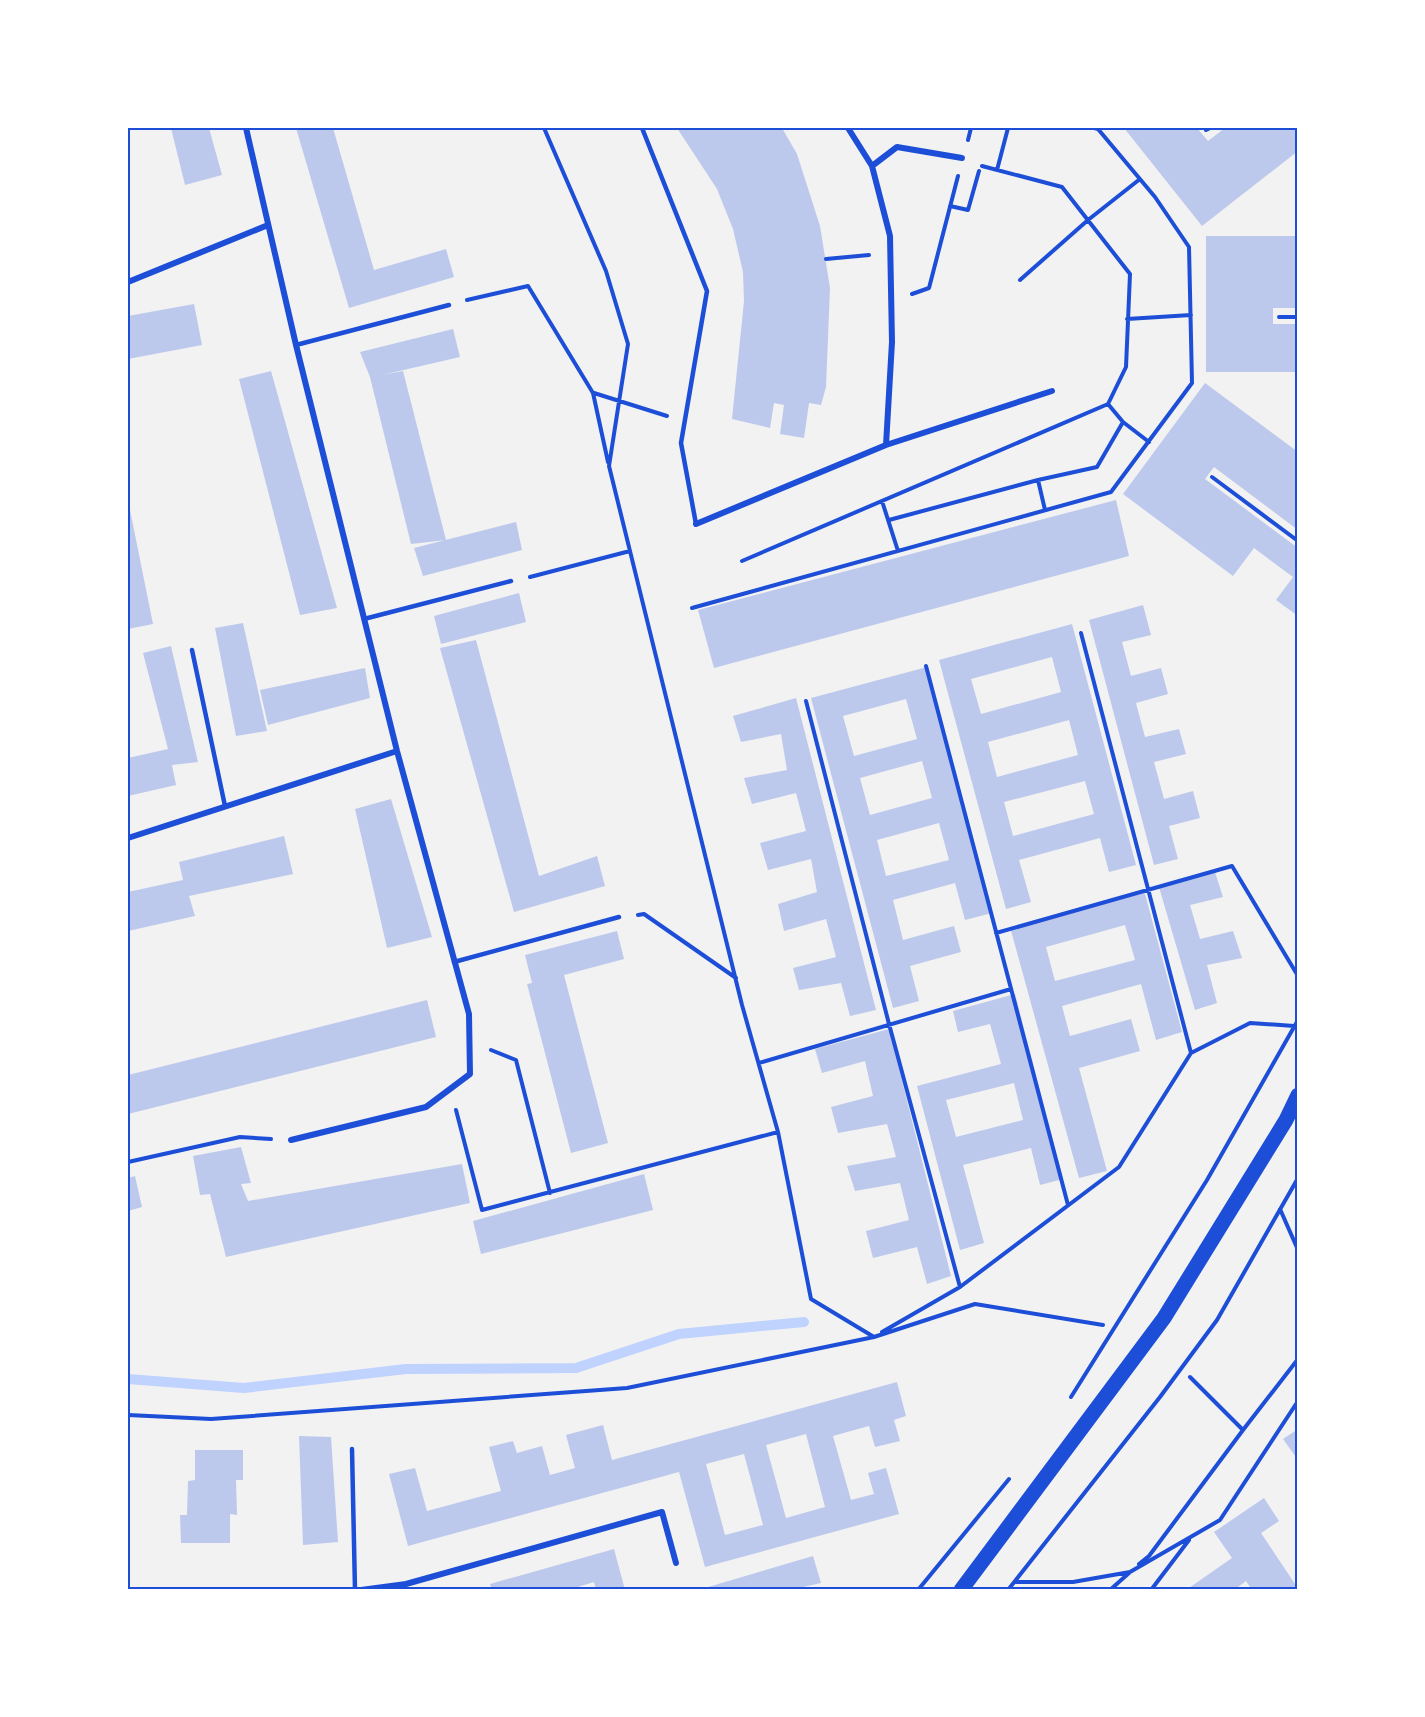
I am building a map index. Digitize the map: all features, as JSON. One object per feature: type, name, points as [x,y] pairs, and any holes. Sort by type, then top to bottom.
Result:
[{"type":"main road","points":[[961,1590],[1164,1318],[1286,1120],[1298,1095]]},
{"type":"street","points":[[246,128],[296,345],[397,752],[469,1014],[470,1074],[426,1107],[291,1140]]},
{"type":"street","points":[[848,128],[872,166],[890,236],[892,342],[886,446]]},
{"type":"street","points":[[872,166],[897,147],[962,158]]},
{"type":"street","points":[[128,282],[268,225]]},
{"type":"street","points":[[696,524],[886,446],[1052,391]]},
{"type":"street","points":[[128,837],[397,752]]},
{"type":"street","points":[[361,1590],[406,1584],[662,1512],[676,1563]]},
{"type":"lane","points":[[642,128],[707,291],[681,443],[696,524]]},
{"type":"lane","points":[[296,345],[449,305]]},
{"type":"lane","points":[[364,619],[512,581]]},
{"type":"lane","points":[[192,650],[225,806]]},
{"type":"lane","points":[[454,962],[619,917]]},
{"type":"lane","points":[[352,1449],[355,1590]]},
{"type":"path","points":[[544,128],[606,271],[628,344],[609,466]]},
{"type":"path","points":[[965,150],[971,128]]},
{"type":"path","points":[[997,170],[1008,128]]},
{"type":"path","points":[[692,608],[1111,492],[1192,383],[1189,247],[1155,197],[1098,129],[1094,128]]},
{"type":"path","points":[[742,561],[1108,404],[1126,368],[1130,274],[1062,187],[981,166],[968,210],[950,206]]},
{"type":"path","points":[[891,300],[929,288],[959,172]]},
{"type":"path","points":[[1020,280],[1088,220],[1140,179]]},
{"type":"path","points":[[826,259],[891,253]]},
{"type":"path","points":[[449,305],[528,286],[593,393],[736,978],[778,1132],[811,1299],[874,1337]]},
{"type":"path","points":[[1128,319],[1191,315]]},
{"type":"path","points":[[1280,317],[1298,317]]},
{"type":"path","points":[[593,393],[684,421]]},
{"type":"path","points":[[1108,404],[1123,422],[1149,442]]},
{"type":"path","points":[[889,520],[1097,466],[1123,422]]},
{"type":"path","points":[[1212,477],[1298,541]]},
{"type":"path","points":[[1038,480],[1046,510]]},
{"type":"path","points":[[882,501],[898,551]]},
{"type":"path","points":[[512,581],[630,551]]},
{"type":"path","points":[[1081,633],[1191,1053]]},
{"type":"path","points":[[926,666],[1068,1205]]},
{"type":"path","points":[[806,701],[889,1024],[960,1287]]},
{"type":"path","points":[[996,933],[1232,866],[1298,976]]},
{"type":"path","points":[[619,917],[644,914],[736,978]]},
{"type":"path","points":[[759,1064],[1011,989]]},
{"type":"path","points":[[1070,1398],[1207,1180],[1298,1020]]},
{"type":"path","points":[[874,1337],[960,1287],[1119,1167],[1191,1053],[1250,1023],[1294,1026]]},
{"type":"path","points":[[469,1041],[516,1060],[550,1193]]},
{"type":"path","points":[[450,1088],[482,1210],[778,1132]]},
{"type":"path","points":[[128,1162],[240,1137],[291,1140]]},
{"type":"path","points":[[1008,1590],[1160,1397],[1217,1320],[1298,1178]]},
{"type":"path","points":[[1280,1209],[1298,1250]]},
{"type":"path","points":[[128,1415],[211,1419],[627,1388],[874,1337],[975,1304],[1103,1325]]},
{"type":"path","points":[[1110,1590],[1149,1556],[1298,1359]]},
{"type":"path","points":[[1190,1377],[1244,1430]]},
{"type":"path","points":[[1014,1582],[1073,1582],[1130,1572],[1220,1520],[1298,1401]]},
{"type":"path","points":[[918,1590],[1014,1472]]},
{"type":"path","points":[[1151,1590],[1192,1535]]},
{"type":"building","points":[[171,128],[209,128],[222,175],[185,185]]},
{"type":"building","points":[[296,128],[333,128],[374,270],[446,249],[454,277],[349,308]]},
{"type":"building","points":[[677,128],[782,128],[797,154],[820,226],[830,288],[826,387],[821,405],[809,403],[804,438],[780,434],[784,405],[774,403],[770,428],[732,419],[744,301],[743,272],[733,229],[717,189]]},
{"type":"building","points":[[1124,128],[1197,128],[1208,141],[1225,128],[1298,128],[1298,151],[1202,226]]},
{"type":"building","points":[[1206,236],[1298,236],[1298,308],[1273,308],[1273,324],[1298,324],[1298,372],[1206,372]]},
{"type":"building","points":[[194,304],[202,345],[128,359],[128,316]]},
{"type":"building","points":[[453,329],[460,357],[382,375],[403,371],[446,540],[411,544],[370,377],[360,352]]},
{"type":"building","points":[[271,371],[337,608],[300,615],[239,379]]},
{"type":"building","points":[[1205,383],[1298,452],[1298,530],[1214,467],[1205,479],[1298,548],[1298,616],[1276,600],[1293,577],[1254,548],[1233,576],[1123,494]]},
{"type":"building","points":[[128,500],[153,624],[128,629]]},
{"type":"building","points":[[1116,500],[1129,556],[714,668],[698,610]]},
{"type":"building","points":[[516,522],[522,550],[423,576],[414,548]]},
{"type":"building","points":[[519,593],[526,622],[441,644],[434,616]]},
{"type":"building","points":[[1143,605],[1151,635],[1122,642],[1131,676],[1161,668],[1168,694],[1136,703],[1145,737],[1179,729],[1186,754],[1154,762],[1164,799],[1193,791],[1200,818],[1169,826],[1178,859],[1154,865],[1089,620]]},
{"type":"building","points":[[243,623],[267,731],[236,736],[215,628]]},
{"type":"building","points":[[1072,624],[1136,865],[1109,872],[1100,838],[1019,860],[1031,902],[1006,909],[939,660]],"holes":[[[1052,657],[1061,692],[981,714],[971,679]],[[1069,720],[1078,755],[997,777],[988,742]],[[1085,781],[1094,814],[1013,836],[1004,802]]]},
{"type":"building","points":[[476,640],[539,876],[597,856],[605,886],[514,912],[440,648]]},
{"type":"building","points":[[171,646],[198,762],[172,765],[176,785],[128,796],[128,758],[168,749],[143,653]]},
{"type":"building","points":[[927,667],[992,913],[965,920],[955,883],[893,900],[903,940],[954,926],[961,952],[910,966],[919,1001],[893,1008],[811,698]],"holes":[[[906,699],[917,739],[854,756],[843,716]],[[922,761],[932,798],[870,815],[860,778]],[[939,823],[949,860],[886,876],[877,840]]]},
{"type":"building","points":[[365,668],[370,698],[268,725],[260,690]]},
{"type":"building","points":[[796,698],[876,1010],[850,1016],[841,983],[799,990],[793,968],[836,957],[826,919],[784,931],[778,904],[817,892],[811,859],[768,870],[760,843],[806,831],[796,793],[752,804],[744,778],[787,770],[781,734],[741,742],[733,716]]},
{"type":"building","points":[[391,799],[432,937],[387,948],[355,809]]},
{"type":"building","points":[[284,836],[293,874],[189,896],[195,916],[128,931],[128,892],[183,880],[179,862]]},
{"type":"building","points":[[1215,872],[1223,897],[1190,905],[1200,939],[1233,931],[1242,958],[1207,965],[1217,1003],[1195,1010],[1159,887]]},
{"type":"building","points":[[1144,890],[1182,1032],[1156,1040],[1141,984],[1062,1006],[1070,1036],[1131,1019],[1140,1051],[1079,1068],[1107,1171],[1079,1178],[1010,927]],"holes":[[[1125,925],[1135,960],[1055,981],[1046,947]]]},
{"type":"building","points":[[617,931],[624,959],[564,975],[608,1143],[571,1153],[527,984],[532,983],[525,955]]},
{"type":"building","points":[[1015,994],[1063,1179],[1040,1185],[1031,1148],[963,1165],[984,1243],[960,1250],[917,1086],[1001,1064],[990,1024],[958,1032],[953,1011]],"holes":[[[1014,1083],[1023,1120],[956,1137],[946,1100]]]},
{"type":"building","points":[[427,1000],[436,1037],[128,1114],[128,1075]]},
{"type":"building","points":[[889,1029],[951,1276],[927,1284],[917,1247],[873,1258],[866,1231],[909,1220],[900,1183],[855,1191],[847,1166],[896,1157],[887,1124],[838,1133],[831,1107],[873,1096],[865,1061],[822,1073],[815,1049]]},
{"type":"building","points":[[241,1147],[251,1183],[241,1184],[248,1201],[462,1164],[470,1203],[226,1257],[210,1194],[200,1195],[193,1156]]},
{"type":"building","points":[[644,1174],[653,1210],[481,1254],[473,1221]]},
{"type":"building","points":[[135,1176],[142,1207],[128,1211],[128,1178]]},
{"type":"building","points":[[897,1382],[906,1416],[894,1420],[900,1441],[875,1447],[869,1426],[833,1436],[851,1500],[874,1494],[868,1473],[886,1468],[899,1514],[705,1567],[679,1472],[408,1546],[389,1474],[415,1468],[427,1511],[501,1491],[489,1447],[513,1441],[517,1453],[542,1446],[550,1475],[575,1468],[566,1435],[603,1425],[612,1460]],"holes":[[[806,1434],[825,1507],[786,1518],[766,1445]],[[744,1454],[763,1525],[725,1535],[706,1464]]]},
{"type":"building","points":[[1298,1429],[1298,1460],[1283,1439]]},
{"type":"building","points":[[299,1436],[331,1437],[338,1542],[303,1545]]},
{"type":"building","points":[[195,1450],[243,1450],[243,1480],[236,1480],[237,1515],[230,1514],[230,1543],[181,1543],[180,1515],[187,1515],[188,1481],[195,1480]]},
{"type":"building","points":[[1264,1498],[1279,1521],[1261,1533],[1295,1584],[1298,1583],[1298,1590],[1272,1590],[1271,1588],[1252,1590],[1246,1581],[1234,1590],[1186,1590],[1232,1558],[1214,1532]]},
{"type":"building","points":[[614,1549],[625,1590],[596,1590],[594,1582],[568,1590],[492,1590],[490,1584]]},
{"type":"building","points":[[813,1556],[821,1583],[790,1590],[698,1590]]},
{"type":"waterway","points":[[128,1379],[244,1388],[406,1369],[576,1368],[679,1334],[804,1322]]}]
